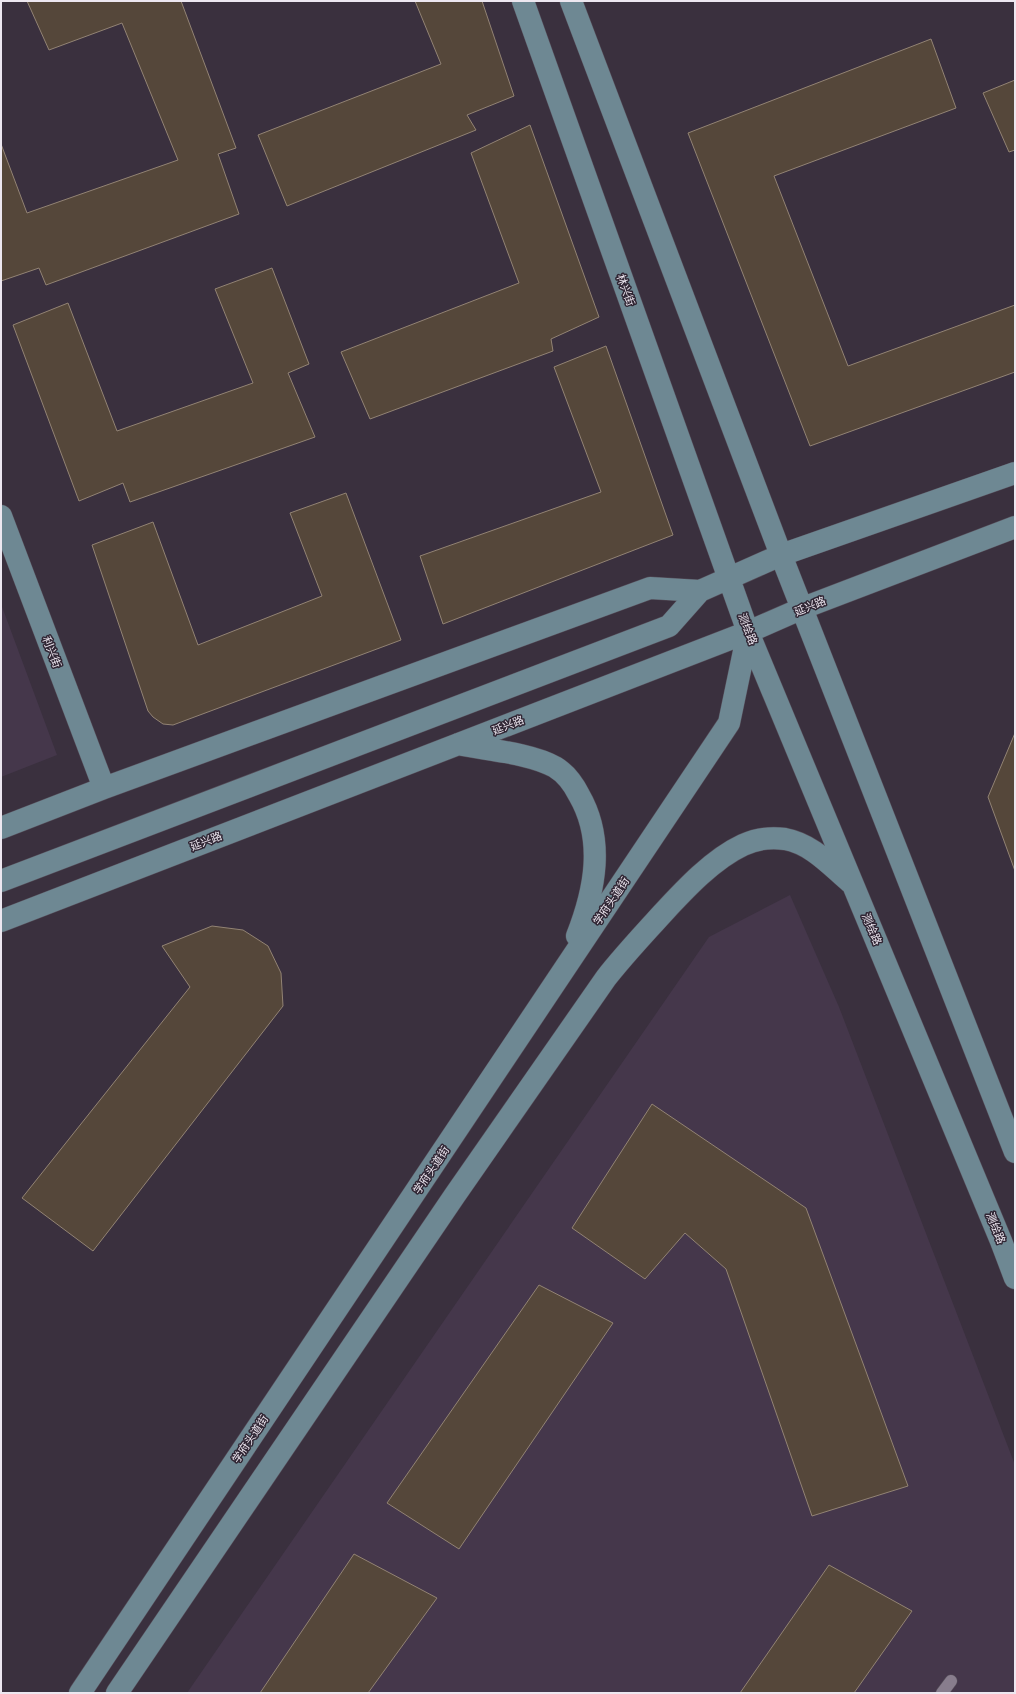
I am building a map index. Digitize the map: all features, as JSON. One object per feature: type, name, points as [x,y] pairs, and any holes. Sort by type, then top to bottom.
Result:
[{"type":"main road","name":"林兴街","points":[[523,1],[729,579]]},
{"type":"main road","points":[[571,1],[781,555],[1015,1152]]},
{"type":"main road","points":[[1,828],[104,788],[650,588],[700,591],[781,555],[1015,473]]},
{"type":"main road","name":"利兴街","points":[[1,516],[104,788]]},
{"type":"main road","name":"延兴路","points":[[1,921],[748,632],[803,608],[1015,527]]},
{"type":"main road","name":"测绘路","points":[[729,579],[748,632],[854,886],[1008,1238],[1015,1278]]},
{"type":"main road","points":[[1,880],[669,626],[700,591]]},
{"type":"main road","name":"学府头道街","points":[[80,1693],[729,723],[748,632]]},
{"type":"main road","points":[[458,744],[534,758],[556,768],[574,786],[586,807],[595,840],[594,877],[587,912],[563,973]]},
{"type":"main road","points":[[117,1693],[451,1202],[625,953],[699,876],[743,845],[759,839],[784,839],[801,844],[816,851],[854,886]]},
{"type":"lane","points":[[942,1693],[951,1681]]},
{"type":"shaded area","points":[[1,604],[57,755],[1,777]]},
{"type":"shaded area","points":[[790,895],[839,1007],[1015,1465],[1015,1693],[187,1693],[709,937]]},
{"type":"building","points":[[27,1],[181,1],[236,148],[218,154],[239,214],[46,285],[39,268],[1,281],[1,144],[27,213],[178,160],[122,23],[49,50]]},
{"type":"building","points":[[415,1],[482,1],[514,96],[467,115],[476,130],[287,206],[258,135],[441,64]]},
{"type":"building","points":[[931,39],[956,108],[774,176],[848,366],[1015,305],[1015,372],[810,446],[688,133]]},
{"type":"building","points":[[1015,80],[1015,150],[1009,152],[983,93]]},
{"type":"building","points":[[530,125],[599,317],[551,339],[553,351],[370,419],[341,352],[519,283],[471,153]]},
{"type":"building","points":[[272,268],[309,364],[288,373],[315,437],[130,502],[123,483],[79,501],[13,325],[68,303],[117,431],[253,383],[215,289]]},
{"type":"building","points":[[606,346],[673,535],[443,624],[420,556],[601,492],[554,367]]},
{"type":"building","points":[[346,493],[401,640],[173,725],[163,724],[153,717],[148,711],[92,545],[153,522],[198,645],[322,596],[290,513]]},
{"type":"building","points":[[1015,733],[1015,871],[988,797]]},
{"type":"building","points":[[212,926],[243,930],[268,946],[281,973],[283,1006],[93,1251],[22,1198],[190,987],[162,946]]},
{"type":"building","points":[[652,1104],[806,1208],[908,1486],[812,1516],[726,1269],[685,1233],[645,1279],[572,1228]]},
{"type":"building","points":[[539,1285],[613,1323],[459,1549],[387,1503]]},
{"type":"building","points":[[354,1554],[437,1598],[368,1693],[260,1693]]},
{"type":"building","points":[[829,1565],[912,1611],[854,1693],[740,1693]]}]
